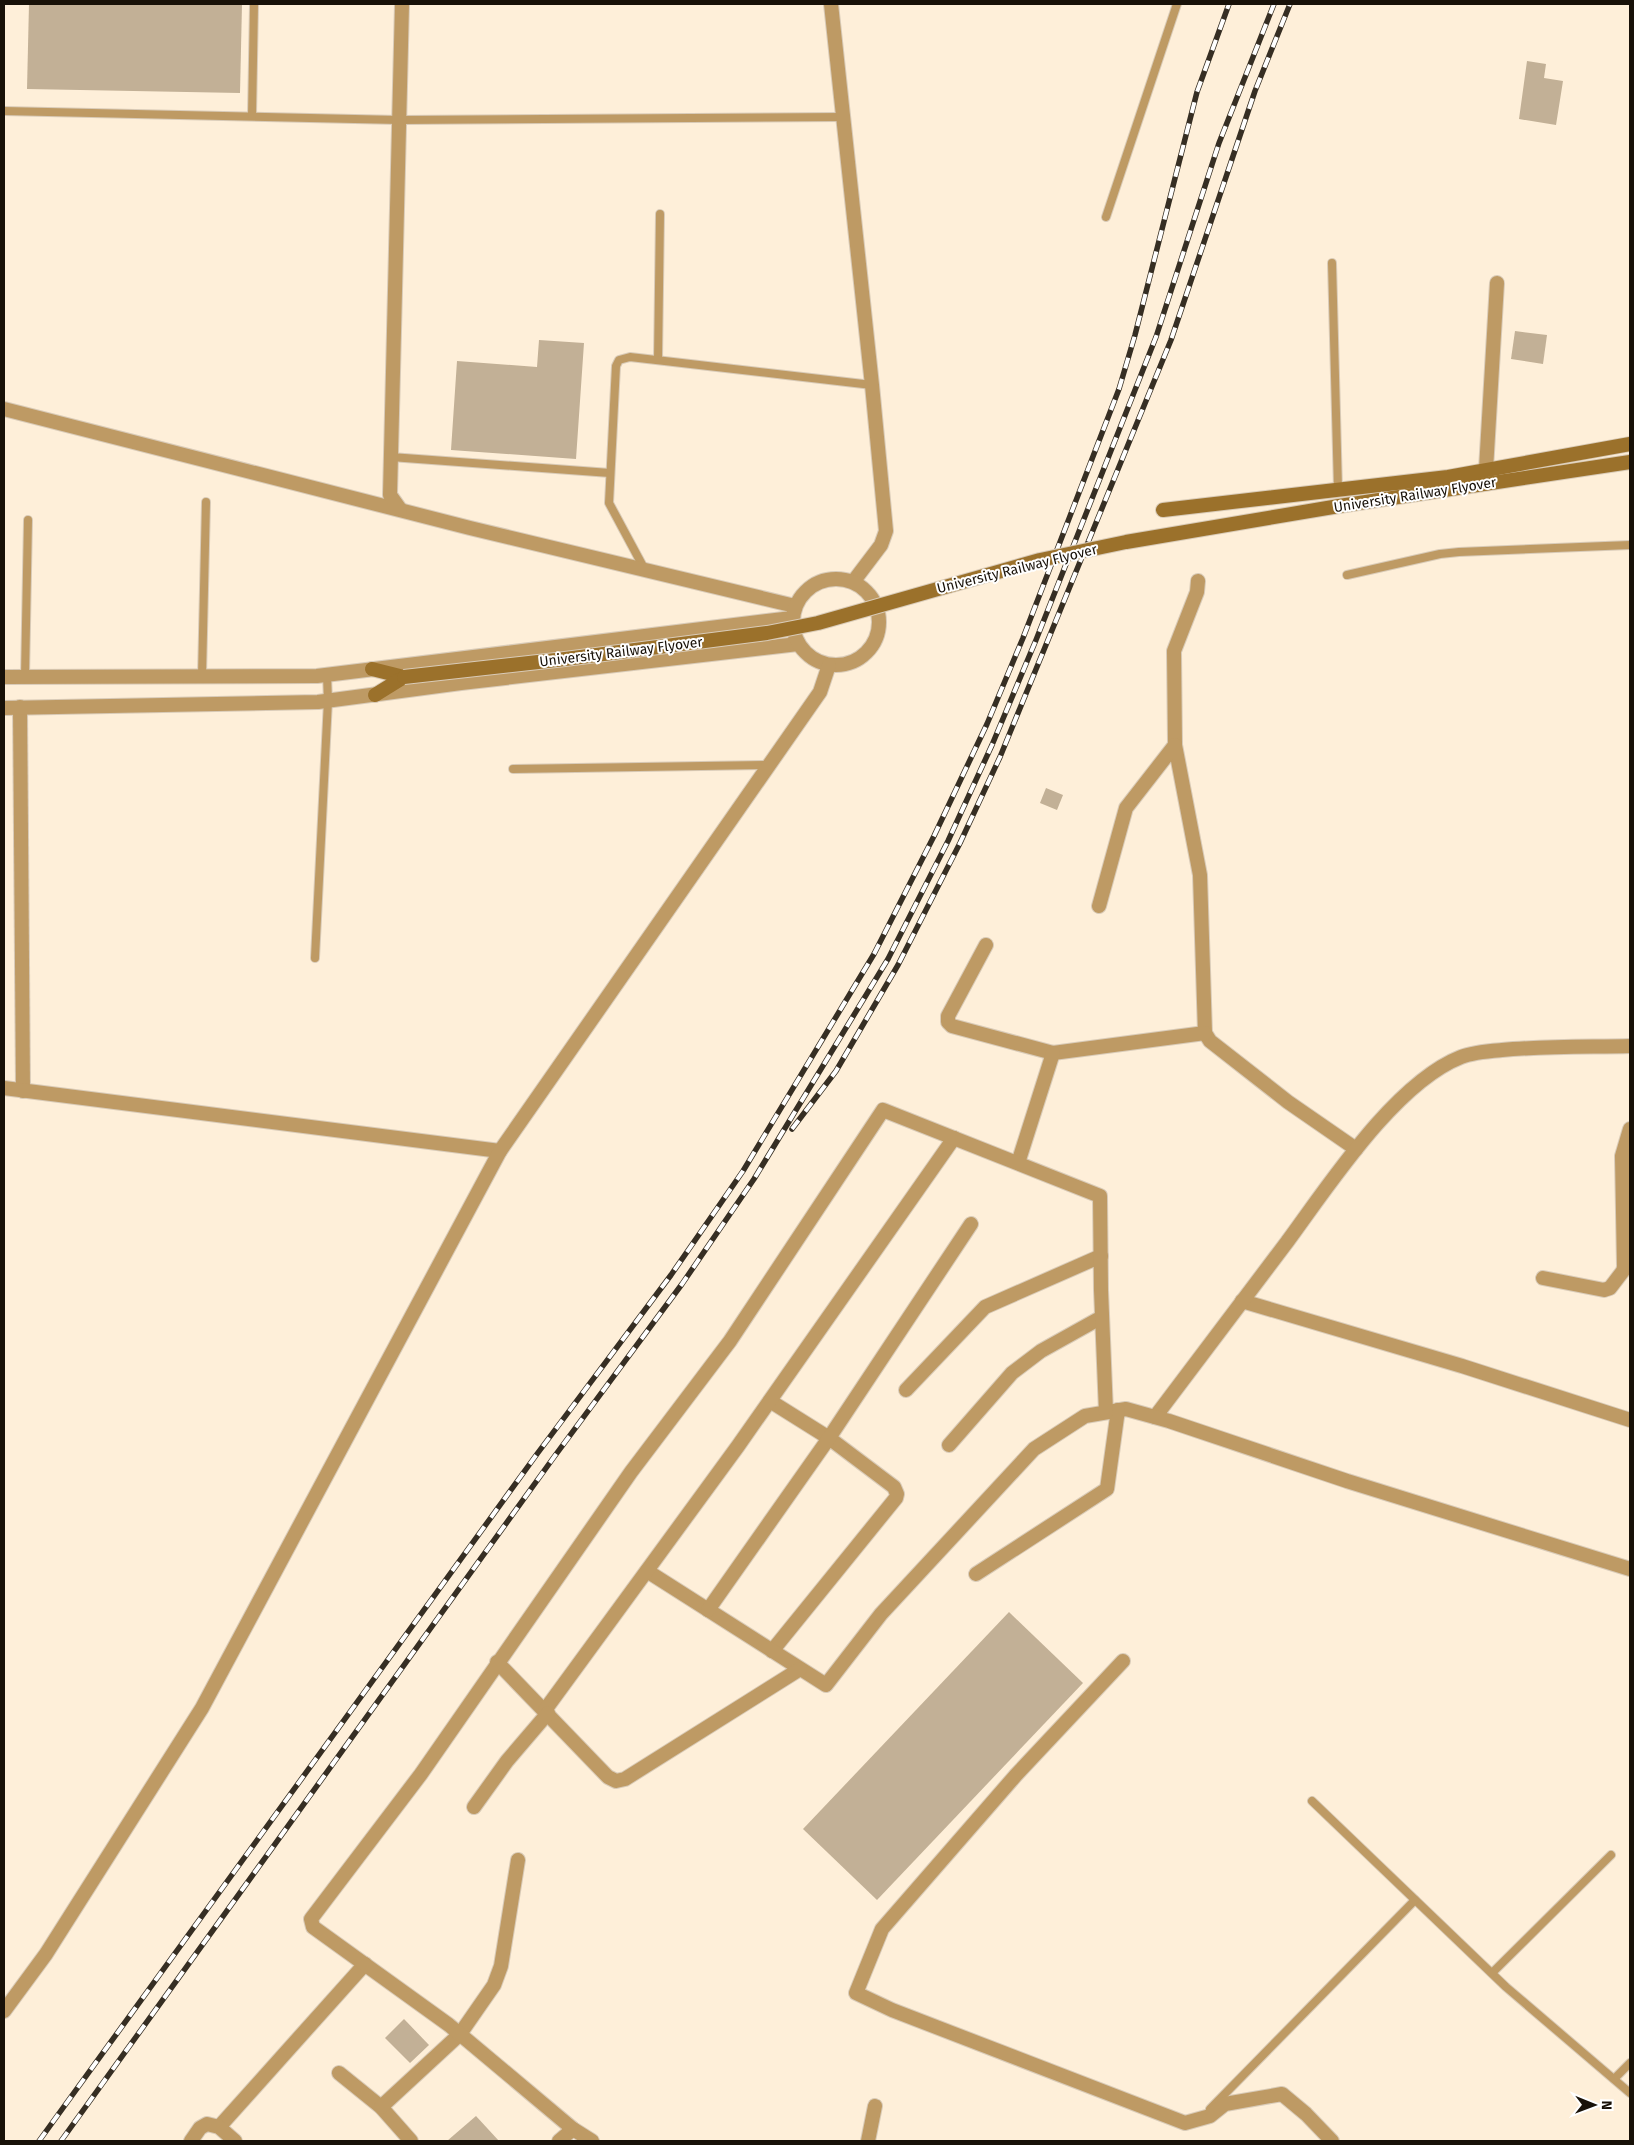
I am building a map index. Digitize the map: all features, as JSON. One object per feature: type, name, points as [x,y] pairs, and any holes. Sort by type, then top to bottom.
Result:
[{"type":"main road","points":[[1163,510],[1448,477],[1630,444]]},
{"type":"main road","name":"University Railway Flyover","points":[[372,669],[404,678],[767,633],[818,623],[1040,560],[1126,542],[1339,506],[1630,462]]},
{"type":"main road","name":"University Railway Flyover","points":[[375,695],[404,678]]},
{"type":"street","points":[[400,509],[390,495],[402,4]]},
{"type":"street","points":[[831,4],[886,531],[881,545],[853,582]]},
{"type":"street","points":[[1486,469],[1497,283]]},
{"type":"street","points":[[4,409],[645,570],[794,612]]},
{"type":"street","points":[[836,578],[853,582],[869,594],[876,606],[879,618],[874,644],[855,661],[842,665],[829,665],[817,661],[806,654],[798,644],[793,632],[794,612],[802,595],[811,586],[823,580],[836,578]]},
{"type":"street","points":[[1198,581],[1197,592],[1174,651],[1175,745],[1200,875],[1205,1033],[1210,1041],[1288,1102],[1356,1149]]},
{"type":"street","points":[[4,677],[327,675],[794,612]]},
{"type":"street","points":[[4,708],[328,701],[798,644]]},
{"type":"street","points":[[4,2011],[46,1954],[202,1708],[500,1151],[820,692],[829,665]]},
{"type":"street","points":[[20,707],[24,1091]]},
{"type":"street","points":[[1099,906],[1126,808],[1175,745]]},
{"type":"street","points":[[986,945],[948,1016],[948,1022],[952,1026],[1053,1053],[1205,1033]]},
{"type":"street","points":[[1155,1417],[1356,1149],[1404,1096],[1424,1078],[1442,1066],[1463,1056],[1520,1048],[1630,1046]]},
{"type":"street","points":[[1018,1164],[1053,1053]]},
{"type":"street","points":[[4,1088],[500,1151]]},
{"type":"street","points":[[592,2141],[572,2135],[460,2034],[313,1927],[311,1919],[421,1774],[497,1662],[631,1472],[730,1341],[883,1110],[1100,1196],[1102,1317],[1112,1411],[1107,1489],[976,1574]]},
{"type":"street","points":[[1543,1278],[1604,1290],[1610,1288],[1623,1271],[1622,1156],[1630,1129]]},
{"type":"street","points":[[474,1807],[507,1761],[547,1712],[770,1401],[954,1138]]},
{"type":"street","points":[[708,1610],[829,1438],[970,1224]]},
{"type":"street","points":[[906,1390],[985,1307],[1101,1256]]},
{"type":"street","points":[[1242,1300],[1462,1366],[1630,1420]]},
{"type":"street","points":[[949,1445],[1012,1372],[1041,1351],[1102,1317]]},
{"type":"street","points":[[770,1401],[829,1438],[894,1488],[897,1494],[896,1498],[772,1650]]},
{"type":"street","points":[[648,1571],[826,1685],[881,1614],[1034,1449],[1085,1416],[1126,1409],[1347,1481],[1630,1569]]},
{"type":"street","points":[[1123,1660],[1016,1774],[882,1929],[856,1993],[892,2010],[1185,2123],[1210,2116],[1225,2104],[1282,2094],[1306,2114],[1332,2141]]},
{"type":"street","points":[[497,1662],[608,1777],[616,1781],[625,1779],[800,1669]]},
{"type":"street","points":[[381,2107],[460,2034],[499,1976],[518,1860]]},
{"type":"street","points":[[219,2128],[365,1964]]},
{"type":"street","points":[[339,2073],[381,2107],[411,2141]]},
{"type":"street","points":[[868,2141],[875,2106]]},
{"type":"street","points":[[191,2141],[200,2128],[207,2124],[219,2128],[235,2141]]},
{"type":"street","points":[[559,2141],[572,2135]]},
{"type":"lane","points":[[252,116],[254,4]]},
{"type":"lane","points":[[1106,217],[1177,4]]},
{"type":"lane","points":[[4,111],[399,120],[843,117]]},
{"type":"lane","points":[[658,360],[660,214]]},
{"type":"lane","points":[[1332,263],[1338,489]]},
{"type":"lane","points":[[645,570],[609,503],[616,366],[619,360],[630,357],[872,385]]},
{"type":"lane","points":[[391,457],[610,473]]},
{"type":"lane","points":[[202,676],[206,502]]},
{"type":"lane","points":[[25,677],[28,520]]},
{"type":"lane","points":[[1347,575],[1440,554],[1630,545]]},
{"type":"lane","points":[[315,958],[328,701],[327,675]]},
{"type":"lane","points":[[513,769],[769,765]]},
{"type":"lane","points":[[1312,1801],[1492,1973],[1630,2094]]},
{"type":"lane","points":[[1492,1973],[1610,1855]]},
{"type":"lane","points":[[1200,2119],[1415,1900]]},
{"type":"lane","points":[[1614,2079],[1630,2063]]},
{"type":"building","points":[[29,4],[242,4],[240,93],[27,89]]},
{"type":"building","points":[[1527,61],[1546,64],[1544,78],[1563,81],[1556,125],[1519,119]]},
{"type":"building","points":[[1515,331],[1547,335],[1543,364],[1511,359]]},
{"type":"building","points":[[539,340],[584,343],[576,459],[451,450],[457,361],[537,367]]},
{"type":"building","points":[[1046,788],[1063,795],[1057,810],[1040,803]]},
{"type":"building","points":[[1009,1612],[1083,1683],[877,1900],[803,1829]]},
{"type":"building","points":[[404,2019],[429,2045],[410,2063],[385,2038]]},
{"type":"building","points":[[476,2116],[499,2141],[447,2141]]},
{"type":"railway","points":[[39,2141],[537,1454],[671,1275],[743,1171],[874,954],[934,836],[987,724],[1023,638],[1119,389],[1135,335],[1197,92],[1229,4]]},
{"type":"railway","points":[[61,2141],[554,1457],[682,1284],[754,1179],[888,959],[948,841],[992,745],[1036,640],[1156,337],[1219,143],[1274,4]]},
{"type":"railway","points":[[792,1129],[836,1071],[898,965],[960,843],[1000,757],[1171,340],[1255,91],[1290,4]]}]
